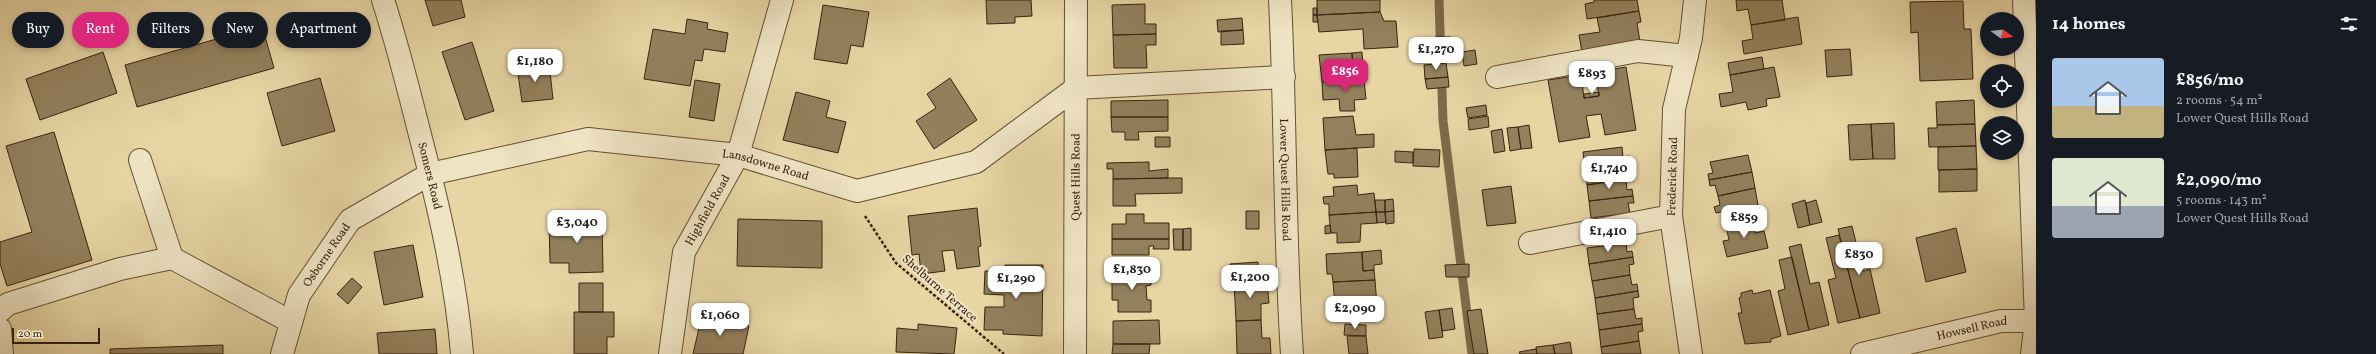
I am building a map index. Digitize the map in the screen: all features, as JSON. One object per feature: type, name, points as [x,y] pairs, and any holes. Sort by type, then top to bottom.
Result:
[{"type":"street","name":"Somers Road","points":[[383,0],[396,42],[430,174],[457,301],[462,354]]},
{"type":"street","name":"Highfield Road","points":[[670,354],[684,252],[738,155],[782,0]]},
{"type":"street","name":"Quest Hills Road","points":[[1075,354],[1076,0]]},
{"type":"street","name":"Lower Quest Hills Road","points":[[1280,0],[1284,77],[1288,296],[1292,354]]},
{"type":"street","name":"Frederick Road","points":[[1691,354],[1671,216],[1674,109],[1687,56],[1695,0]]},
{"type":"street","points":[[2024,0],[2036,321],[2032,354]]},
{"type":"street","points":[[1497,77],[1638,51],[1687,56]]},
{"type":"street","points":[[1076,88],[1284,77]]},
{"type":"street","name":"Lansdowne Road","points":[[430,174],[588,139],[738,155],[856,190],[976,162],[1076,88]]},
{"type":"street","points":[[140,160],[172,258]]},
{"type":"street","name":"Osborne Road","points":[[282,354],[299,295],[350,220],[430,174]]},
{"type":"street","points":[[1530,243],[1671,216]]},
{"type":"street","points":[[0,310],[8,304],[120,269],[172,258],[291,322]]},
{"type":"street","name":"Howsell Road","points":[[1862,354],[2001,321],[2036,321]]},
{"type":"street","points":[[0,329],[2,354]]},
{"type":"path","name":"Shelburne Terrace","points":[[847,188],[896,263],[1004,354]]},
{"type":"building","points":[[425,0],[461,0],[465,17],[433,26]]},
{"type":"building","points":[[986,0],[1031,0],[1032,16],[1015,17],[1015,23],[987,24]]},
{"type":"building","points":[[1317,0],[1380,0],[1380,12],[1317,15]]},
{"type":"building","points":[[1594,0],[1637,0],[1639,11],[1587,19],[1585,4],[1594,2]]},
{"type":"building","points":[[1736,0],[1782,0],[1785,20],[1751,25],[1748,9],[1737,11]]},
{"type":"building","points":[[1963,1],[1964,29],[1971,29],[1973,79],[1920,81],[1918,32],[1911,33],[1910,2]]},
{"type":"building","points":[[1145,4],[1145,24],[1156,24],[1156,34],[1113,35],[1112,5]]},
{"type":"building","points":[[823,5],[869,12],[863,47],[851,45],[847,64],[814,59]]},
{"type":"building","points":[[1313,8],[1317,8],[1317,15],[1313,15]]},
{"type":"building","points":[[1639,11],[1641,22],[1637,23],[1641,48],[1583,58],[1579,35],[1600,32],[1597,18]]},
{"type":"building","points":[[1380,12],[1384,21],[1396,21],[1398,47],[1364,49],[1363,29],[1319,32],[1317,15]]},
{"type":"building","points":[[1313,15],[1317,15],[1318,22],[1313,22]]},
{"type":"building","points":[[1798,17],[1802,44],[1744,54],[1742,41],[1753,39],[1751,25]]},
{"type":"building","points":[[1242,18],[1243,30],[1218,32],[1217,20]]},
{"type":"building","points":[[687,19],[708,23],[707,29],[728,33],[725,52],[704,49],[702,61],[695,60],[690,86],[644,79],[653,29],[685,34]]},
{"type":"building","points":[[1243,30],[1244,44],[1221,45],[1221,31]]},
{"type":"building","points":[[1156,34],[1156,45],[1146,45],[1147,68],[1114,68],[1113,35]]},
{"type":"building","points":[[1435,37],[1451,37],[1451,48],[1435,48]]},
{"type":"building","points":[[212,40],[212,48],[268,47],[274,68],[137,107],[125,65],[185,48],[204,48],[204,43]]},
{"type":"building","points":[[472,42],[494,111],[465,120],[442,52]]},
{"type":"building","points":[[1850,49],[1852,75],[1827,77],[1825,50]]},
{"type":"building","points":[[1475,50],[1477,64],[1464,66],[1462,52]]},
{"type":"building","points":[[103,52],[117,93],[40,120],[26,79]]},
{"type":"building","points":[[1362,52],[1363,69],[1353,70],[1352,53]]},
{"type":"building","points":[[1352,53],[1353,70],[1363,69],[1364,80],[1322,82],[1319,55]]},
{"type":"building","points":[[1762,57],[1764,69],[1730,75],[1728,63]]},
{"type":"building","points":[[549,63],[553,99],[522,102],[517,67]]},
{"type":"building","points":[[1446,63],[1448,77],[1425,79],[1424,65]]},
{"type":"building","points":[[1626,67],[1636,130],[1605,135],[1601,114],[1586,116],[1590,137],[1559,142],[1548,80],[1581,75],[1584,98],[1599,96],[1595,72]]},
{"type":"building","points":[[1774,67],[1780,97],[1766,99],[1767,106],[1748,110],[1746,102],[1721,107],[1719,94],[1733,92],[1730,75]]},
{"type":"building","points":[[1448,77],[1449,87],[1427,89],[1425,79]]},
{"type":"building","points":[[320,78],[335,131],[282,146],[267,93]]},
{"type":"building","points":[[950,78],[977,120],[934,149],[916,121],[936,108],[927,94]]},
{"type":"building","points":[[695,80],[720,84],[714,121],[689,117]]},
{"type":"building","points":[[1364,80],[1366,99],[1354,100],[1355,111],[1340,111],[1339,99],[1323,100],[1322,82]]},
{"type":"building","points":[[796,92],[830,101],[826,117],[846,122],[838,153],[783,140]]},
{"type":"building","points":[[1599,92],[1599,96],[1584,98],[1584,94]]},
{"type":"building","points":[[1168,100],[1168,117],[1111,117],[1111,101]]},
{"type":"building","points":[[1974,100],[1975,124],[1937,125],[1936,102]]},
{"type":"building","points":[[1486,105],[1487,115],[1468,118],[1466,108]]},
{"type":"building","points":[[1353,116],[1356,135],[1374,134],[1374,147],[1325,150],[1323,118]]},
{"type":"building","points":[[1488,116],[1489,127],[1469,130],[1468,119]]},
{"type":"building","points":[[1111,117],[1168,117],[1168,131],[1138,132],[1139,140],[1125,140],[1125,132],[1112,132]]},
{"type":"building","points":[[1894,123],[1895,159],[1873,159],[1871,124]]},
{"type":"building","points":[[1871,124],[1873,159],[1850,160],[1848,125]]},
{"type":"building","points":[[1975,124],[1976,146],[1929,147],[1928,128],[1937,128],[1937,125]]},
{"type":"building","points":[[1529,125],[1532,148],[1521,149],[1518,127]]},
{"type":"building","points":[[1518,127],[1521,149],[1510,151],[1507,128]]},
{"type":"building","points":[[1502,129],[1505,151],[1494,153],[1491,131]]},
{"type":"building","points":[[54,132],[92,260],[7,286],[0,264],[0,242],[32,232],[6,146]]},
{"type":"building","points":[[1155,137],[1170,137],[1170,147],[1155,147]]},
{"type":"building","points":[[1976,146],[1977,169],[1938,170],[1938,147]]},
{"type":"building","points":[[1622,147],[1623,157],[1629,156],[1630,163],[1585,168],[1583,152]]},
{"type":"building","points":[[1357,148],[1358,177],[1334,178],[1334,174],[1328,174],[1325,150]]},
{"type":"building","points":[[1414,149],[1440,150],[1439,167],[1413,166]]},
{"type":"building","points":[[1395,151],[1413,152],[1413,163],[1395,162]]},
{"type":"building","points":[[1748,155],[1752,172],[1709,180],[1708,174],[1713,173],[1710,162]]},
{"type":"building","points":[[1149,162],[1149,171],[1168,169],[1168,178],[1113,179],[1113,169],[1107,169],[1107,163]]},
{"type":"building","points":[[1630,163],[1630,169],[1624,170],[1626,179],[1587,185],[1585,168]]},
{"type":"building","points":[[1977,169],[1977,191],[1939,192],[1939,170]]},
{"type":"building","points":[[1752,172],[1755,188],[1718,196],[1715,185],[1710,186],[1709,180]]},
{"type":"building","points":[[1182,178],[1182,193],[1135,194],[1136,206],[1113,206],[1113,179]]},
{"type":"building","points":[[1626,179],[1627,190],[1632,189],[1633,196],[1589,201],[1587,185]]},
{"type":"building","points":[[1357,185],[1358,195],[1374,193],[1376,212],[1329,215],[1329,204],[1324,204],[1323,197],[1334,196],[1333,187]]},
{"type":"building","points":[[1511,186],[1516,223],[1487,226],[1482,190]]},
{"type":"building","points":[[1755,188],[1758,205],[1716,213],[1714,207],[1720,205],[1718,196]]},
{"type":"building","points":[[1633,196],[1634,203],[1628,203],[1630,213],[1591,218],[1589,201]]},
{"type":"building","points":[[1393,199],[1394,211],[1385,212],[1385,200]]},
{"type":"building","points":[[1375,200],[1385,200],[1385,212],[1376,212]]},
{"type":"building","points":[[1805,200],[1810,225],[1798,228],[1792,204]]},
{"type":"building","points":[[1816,200],[1822,222],[1810,225],[1806,203]]},
{"type":"building","points":[[977,208],[981,246],[978,247],[980,266],[957,269],[954,250],[942,251],[945,271],[921,274],[919,254],[912,255],[908,216]]},
{"type":"building","points":[[1246,211],[1259,211],[1259,229],[1246,229]]},
{"type":"building","points":[[1394,211],[1394,223],[1386,224],[1385,212]]},
{"type":"building","points":[[1376,212],[1377,223],[1361,224],[1360,242],[1337,243],[1337,233],[1331,233],[1329,215]]},
{"type":"building","points":[[1376,212],[1385,212],[1386,222],[1377,223]]},
{"type":"building","points":[[1126,214],[1144,214],[1144,223],[1169,223],[1169,239],[1112,239],[1112,224],[1126,224]]},
{"type":"building","points":[[602,219],[603,272],[569,273],[569,263],[550,263],[549,220]]},
{"type":"building","points":[[738,219],[822,221],[822,268],[737,266]]},
{"type":"building","points":[[1752,219],[1755,233],[1764,231],[1768,248],[1727,257],[1723,241],[1729,240],[1726,226]]},
{"type":"building","points":[[1330,225],[1331,233],[1325,234],[1325,226]]},
{"type":"building","points":[[1852,226],[1863,271],[1870,269],[1880,313],[1860,318],[1838,229]]},
{"type":"building","points":[[1191,228],[1191,250],[1183,250],[1183,229]]},
{"type":"building","points":[[1956,228],[1966,272],[1926,282],[1916,238]]},
{"type":"building","points":[[1173,229],[1183,229],[1183,250],[1174,250]]},
{"type":"building","points":[[1839,235],[1860,318],[1838,323],[1828,280],[1836,278],[1826,238]]},
{"type":"building","points":[[1112,239],[1169,239],[1169,249],[1153,249],[1154,246],[1149,246],[1149,255],[1112,255]]},
{"type":"building","points":[[1626,243],[1627,252],[1632,251],[1633,257],[1589,264],[1587,248]]},
{"type":"building","points":[[1801,244],[1810,284],[1819,282],[1829,325],[1809,330],[1789,247]]},
{"type":"building","points":[[413,245],[423,297],[384,305],[374,252]]},
{"type":"building","points":[[1381,250],[1382,264],[1374,265],[1374,270],[1363,271],[1362,252]]},
{"type":"building","points":[[1362,252],[1363,271],[1374,270],[1375,280],[1333,282],[1332,274],[1327,274],[1326,254]]},
{"type":"building","points":[[1633,257],[1634,264],[1629,265],[1630,275],[1592,281],[1589,264]]},
{"type":"building","points":[[1792,257],[1809,330],[1788,335],[1778,291],[1785,289],[1779,260]]},
{"type":"building","points":[[1258,262],[1259,276],[1230,278],[1230,264]]},
{"type":"building","points":[[1469,264],[1469,277],[1446,277],[1445,265]]},
{"type":"building","points":[[1005,265],[1043,265],[1042,336],[1003,334],[1003,330],[984,330],[985,307],[1004,307],[1004,295],[984,294],[985,271],[1005,271]]},
{"type":"building","points":[[1128,270],[1150,270],[1151,285],[1146,286],[1147,300],[1151,300],[1151,312],[1118,312],[1118,300],[1112,300],[1112,273],[1128,273]]},
{"type":"building","points":[[1630,275],[1632,285],[1637,284],[1638,291],[1595,298],[1592,281]]},
{"type":"building","points":[[352,278],[362,287],[348,304],[337,294]]},
{"type":"building","points":[[1267,280],[1269,303],[1261,304],[1261,320],[1236,321],[1234,282]]},
{"type":"building","points":[[1375,280],[1377,306],[1365,306],[1366,321],[1349,321],[1349,316],[1330,317],[1329,306],[1335,305],[1333,282]]},
{"type":"building","points":[[579,283],[603,283],[603,312],[579,312]]},
{"type":"building","points":[[1752,290],[1753,294],[1770,290],[1781,336],[1771,339],[1771,342],[1745,344],[1738,313],[1742,313],[1739,298],[1741,297],[1741,293]]},
{"type":"building","points":[[1638,291],[1639,297],[1633,298],[1634,309],[1597,314],[1595,298]]},
{"type":"building","points":[[1329,300],[1334,300],[1335,305],[1329,306]]},
{"type":"building","points":[[1452,308],[1455,329],[1442,331],[1439,310]]},
{"type":"building","points":[[1481,309],[1488,354],[1474,354],[1467,311]]},
{"type":"building","points":[[1634,309],[1636,319],[1642,318],[1642,324],[1599,330],[1597,314]]},
{"type":"building","points":[[1439,310],[1443,337],[1429,339],[1425,312]]},
{"type":"building","points":[[574,312],[614,312],[614,337],[607,337],[607,354],[574,354]]},
{"type":"building","points":[[702,315],[749,326],[743,354],[693,354]]},
{"type":"building","points":[[1159,320],[1160,344],[1113,344],[1113,321]]},
{"type":"building","points":[[1261,320],[1262,338],[1270,338],[1271,354],[1237,354],[1236,321]]},
{"type":"building","points":[[918,324],[957,328],[954,354],[896,352],[897,328],[918,330]]},
{"type":"building","points":[[1345,324],[1366,325],[1366,336],[1344,335]]},
{"type":"building","points":[[1642,324],[1643,331],[1638,332],[1639,341],[1601,347],[1599,330]]},
{"type":"building","points":[[435,329],[437,354],[379,354],[377,333]]},
{"type":"building","points":[[1347,336],[1366,336],[1368,354],[1349,354]]},
{"type":"building","points":[[1639,341],[1641,354],[1602,354],[1601,347]]},
{"type":"building","points":[[1570,342],[1572,354],[1555,354],[1553,345]]},
{"type":"building","points":[[1113,344],[1150,344],[1149,354],[1112,354]]},
{"type":"building","points":[[223,345],[223,354],[110,354],[110,349]]},
{"type":"building","points":[[1553,345],[1555,354],[1537,354],[1536,347]]},
{"type":"building","points":[[1536,349],[1537,354],[1520,354],[1519,352]]},
{"type":"waterway","points":[[1439,0],[1443,121],[1472,354]]}]
